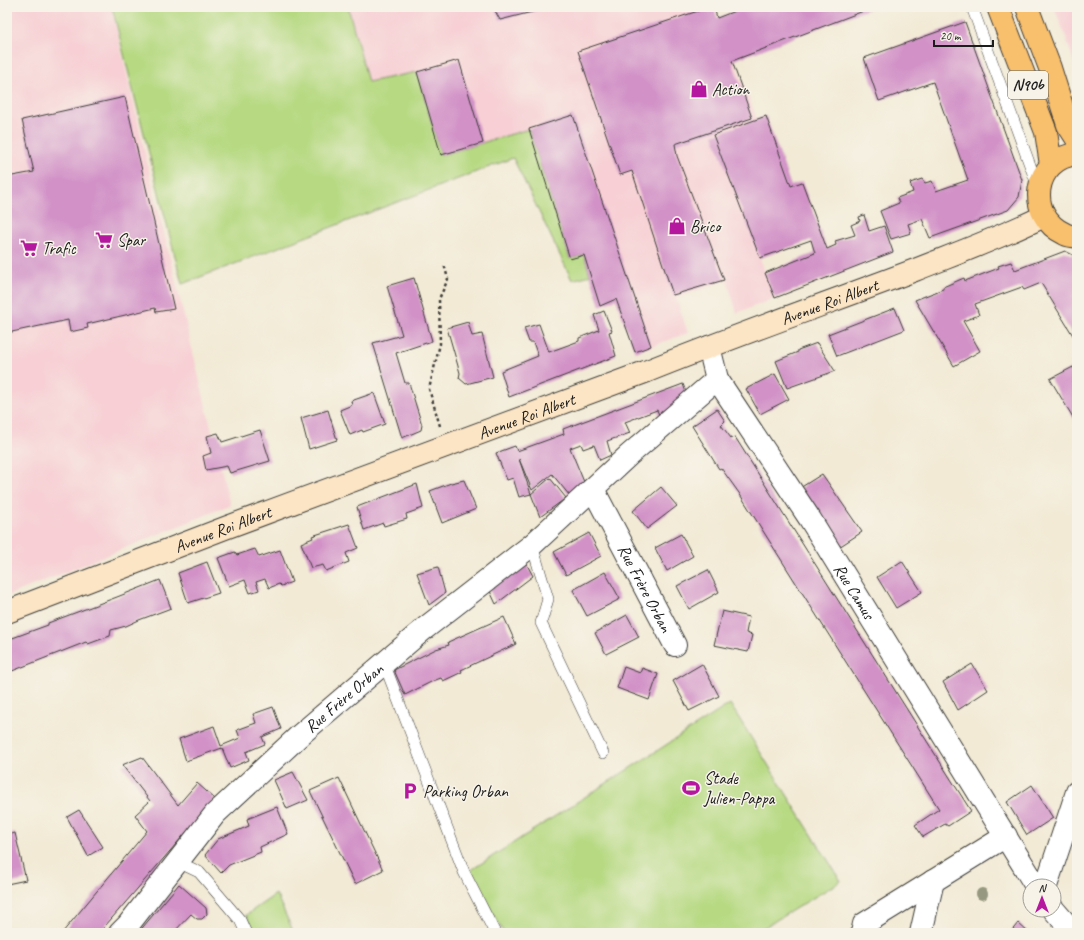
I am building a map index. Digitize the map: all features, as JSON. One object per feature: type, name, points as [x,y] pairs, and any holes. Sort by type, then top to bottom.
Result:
[{"type":"main road","name":"N90b","points":[[998,7],[1046,132],[1051,165]]},
{"type":"main road","name":"N90b","points":[[1027,7],[1050,68],[1068,125],[1077,139]]},
{"type":"main road","points":[[1077,154],[1067,155],[1051,165],[1043,176],[1039,188],[1039,203],[1044,216],[1053,227],[1066,235],[1077,237]]},
{"type":"main road","name":"Avenue Roi Albert","points":[[7,612],[808,310],[1013,231],[1044,216]]},
{"type":"street","name":"Rue Camus","points":[[709,347],[717,379],[810,519],[1031,878]]},
{"type":"street","name":"Rue Frère Orban","points":[[120,933],[128,925],[215,814],[300,735],[424,629],[532,545],[629,455],[717,379]]},
{"type":"street","name":"Rue Frère Orban","points":[[593,489],[675,645]]},
{"type":"street","points":[[1049,878],[1077,792]]},
{"type":"street","points":[[862,933],[864,924],[1006,836]]},
{"type":"street","points":[[921,933],[933,881]]},
{"type":"street","points":[[1061,918],[1074,933]]},
{"type":"lane","points":[[972,7],[1039,188]]},
{"type":"lane","points":[[532,545],[548,599],[540,623],[603,753]]},
{"type":"lane","points":[[384,663],[464,872],[495,933]]},
{"type":"lane","points":[[178,862],[199,872],[240,920],[246,933]]},
{"type":"path","points":[[444,264],[448,279],[439,299],[440,344],[429,389],[445,446]]},
{"type":"shaded area","points":[[7,7],[111,7],[230,505],[7,596]]},
{"type":"shaded area","points":[[348,7],[714,7],[757,119],[713,135],[775,298],[737,313],[727,280],[676,298],[688,333],[635,352],[616,300],[600,306],[584,255],[570,259],[529,129],[441,155],[417,72],[368,82]]},
{"type":"shaded area","points":[[1054,7],[1077,7],[1077,73],[1066,37]]},
{"type":"green space","points":[[112,7],[348,7],[368,82],[417,72],[441,155],[529,129],[570,259],[584,255],[590,275],[572,280],[513,158],[182,284]]},
{"type":"green space","name":"Stade Julien-Pappa","points":[[730,704],[841,881],[755,933],[504,933],[468,872]]},
{"type":"green space","points":[[276,894],[294,933],[255,933],[246,915]]},
{"type":"building","points":[[493,7],[552,7],[500,20]]},
{"type":"building","points":[[710,7],[714,7],[717,18],[745,7],[874,7],[732,61],[752,118],[675,144],[677,156],[724,280],[673,295],[632,171],[620,175],[578,51]]},
{"type":"building","points":[[965,22],[1022,180],[1019,197],[1008,210],[930,238],[922,219],[908,224],[911,233],[891,239],[880,211],[899,203],[897,198],[913,192],[910,183],[922,179],[925,183],[932,181],[936,191],[968,180],[933,82],[879,101],[864,58]]},
{"type":"building","points":[[459,60],[483,143],[441,155],[417,72]]},
{"type":"building","name":"Spar","points":[[125,97],[174,309],[156,312],[155,308],[87,324],[88,328],[70,332],[68,320],[7,333],[7,177],[34,172],[22,120]]},
{"type":"building","points":[[573,115],[651,346],[635,352],[616,299],[600,306],[584,255],[570,259],[529,129]]},
{"type":"building","points":[[766,116],[791,186],[802,182],[827,249],[836,245],[835,241],[855,235],[851,225],[860,221],[859,217],[864,215],[869,231],[884,226],[893,252],[775,298],[765,273],[815,253],[811,240],[760,258],[713,135]]},
{"type":"building","points":[[1065,251],[1073,255],[1077,261],[1077,342],[1041,283],[1024,290],[1022,287],[975,304],[979,315],[963,321],[980,351],[954,366],[915,300],[943,289],[943,287],[964,278],[965,281],[999,268],[998,266],[1011,262],[1015,270]]},
{"type":"building","points":[[414,278],[432,341],[396,353],[405,383],[409,383],[422,425],[421,430],[402,438],[373,343],[402,335],[387,286]]},
{"type":"building","points":[[895,308],[904,330],[837,356],[828,334]]},
{"type":"building","points":[[604,311],[612,331],[609,332],[616,356],[509,397],[501,371],[538,356],[533,342],[529,342],[524,328],[539,324],[549,352],[579,341],[579,338],[599,330],[594,315]]},
{"type":"building","points":[[468,322],[472,336],[482,334],[493,377],[466,384],[459,378],[460,373],[447,328]]},
{"type":"building","points":[[817,343],[835,371],[787,388],[776,361],[798,352],[798,350]]},
{"type":"building","points":[[1073,367],[1077,373],[1077,424],[1050,379]]},
{"type":"building","points":[[775,374],[789,399],[760,414],[746,389]]},
{"type":"building","points":[[683,384],[688,398],[662,422],[657,410],[625,422],[630,433],[607,441],[611,455],[600,460],[594,445],[583,449],[581,444],[570,448],[584,482],[570,496],[552,474],[532,490],[519,459],[531,494],[519,497],[513,478],[507,480],[496,453],[515,446],[517,451],[564,434],[563,429]]},
{"type":"building","points":[[374,393],[385,424],[350,435],[340,410],[352,405],[351,401]]},
{"type":"building","points":[[717,409],[725,421],[721,425],[731,438],[735,437],[971,811],[948,826],[945,824],[923,837],[915,825],[939,809],[739,493],[721,468],[719,469],[692,426]]},
{"type":"building","points":[[328,410],[337,440],[309,449],[301,418]]},
{"type":"building","points":[[260,430],[270,461],[230,473],[227,466],[206,470],[203,456],[211,453],[207,436],[218,433],[222,442]]},
{"type":"building","points":[[822,474],[862,532],[839,547],[800,488]]},
{"type":"building","points":[[550,478],[566,498],[540,517],[531,494]]},
{"type":"building","points":[[464,480],[476,509],[442,523],[430,491]]},
{"type":"building","points":[[417,484],[423,508],[406,514],[407,519],[384,526],[383,523],[364,530],[357,507]]},
{"type":"building","points":[[661,487],[677,506],[647,529],[633,511]]},
{"type":"building","points":[[349,524],[358,548],[346,553],[349,562],[326,571],[323,565],[311,568],[301,543],[313,538],[312,536]]},
{"type":"building","points":[[589,533],[601,556],[566,575],[554,552]]},
{"type":"building","points":[[681,534],[693,556],[667,571],[655,548]]},
{"type":"building","points":[[255,549],[259,557],[280,550],[292,582],[281,586],[279,584],[269,588],[265,579],[256,582],[259,590],[250,593],[245,580],[229,586],[218,558],[235,552],[237,555]]},
{"type":"building","points":[[525,561],[533,576],[496,604],[489,589]]},
{"type":"building","points":[[902,561],[922,592],[896,608],[877,577]]},
{"type":"building","points":[[207,562],[219,593],[188,603],[178,573]]},
{"type":"building","points":[[438,567],[445,593],[429,605],[417,573]]},
{"type":"building","points":[[708,570],[719,592],[689,609],[677,586]]},
{"type":"building","points":[[605,572],[620,599],[587,616],[573,590]]},
{"type":"building","points":[[160,580],[171,608],[126,626],[111,630],[110,636],[88,644],[86,642],[7,673],[7,640]]},
{"type":"building","points":[[722,611],[749,617],[746,633],[752,635],[748,652],[714,645]]},
{"type":"building","points":[[627,615],[639,637],[606,654],[595,633]]},
{"type":"building","points":[[504,617],[516,644],[461,670],[462,672],[443,681],[441,678],[405,695],[394,670],[436,649],[449,645],[448,642]]},
{"type":"building","points":[[702,664],[719,696],[689,711],[673,681]]},
{"type":"building","points":[[972,664],[988,690],[958,710],[943,682]]},
{"type":"building","points":[[624,667],[640,673],[642,668],[658,674],[649,700],[617,688]]},
{"type":"building","points":[[273,707],[281,729],[262,737],[265,744],[246,752],[249,760],[230,768],[222,748],[186,761],[179,739],[214,726],[221,746],[240,738],[237,730],[256,723],[253,714]]},
{"type":"building","points":[[142,757],[178,805],[197,783],[215,799],[99,933],[62,933],[147,831],[135,815],[150,801],[122,765]]},
{"type":"building","points":[[293,772],[308,800],[287,809],[274,780]]},
{"type":"building","points":[[339,778],[383,870],[355,884],[310,791]]},
{"type":"building","points":[[1032,785],[1053,818],[1027,835],[1007,802]]},
{"type":"building","points":[[277,807],[288,834],[260,847],[261,852],[229,865],[221,873],[205,855],[218,839],[249,826],[247,819]]},
{"type":"building","points":[[79,810],[103,847],[88,856],[67,817]]},
{"type":"building","points":[[15,833],[26,880],[7,884],[7,835]]},
{"type":"building","points":[[179,884],[206,908],[207,914],[202,919],[197,919],[191,914],[173,933],[170,931],[169,933],[138,933]]},
{"type":"building","points":[[1018,923],[1029,933],[1010,933]]},
{"type":"place","name":"Action","points":[[699,89]]},
{"type":"place","name":"Brico","points":[[677,226]]},
{"type":"place","name":"Spar","points":[[104,240]]},
{"type":"place","name":"Trafic","points":[[29,248]]},
{"type":"place","name":"Stade Julien-Pappa","points":[[691,788]]},
{"type":"place","name":"Parking Orban","points":[[410,791]]}]
